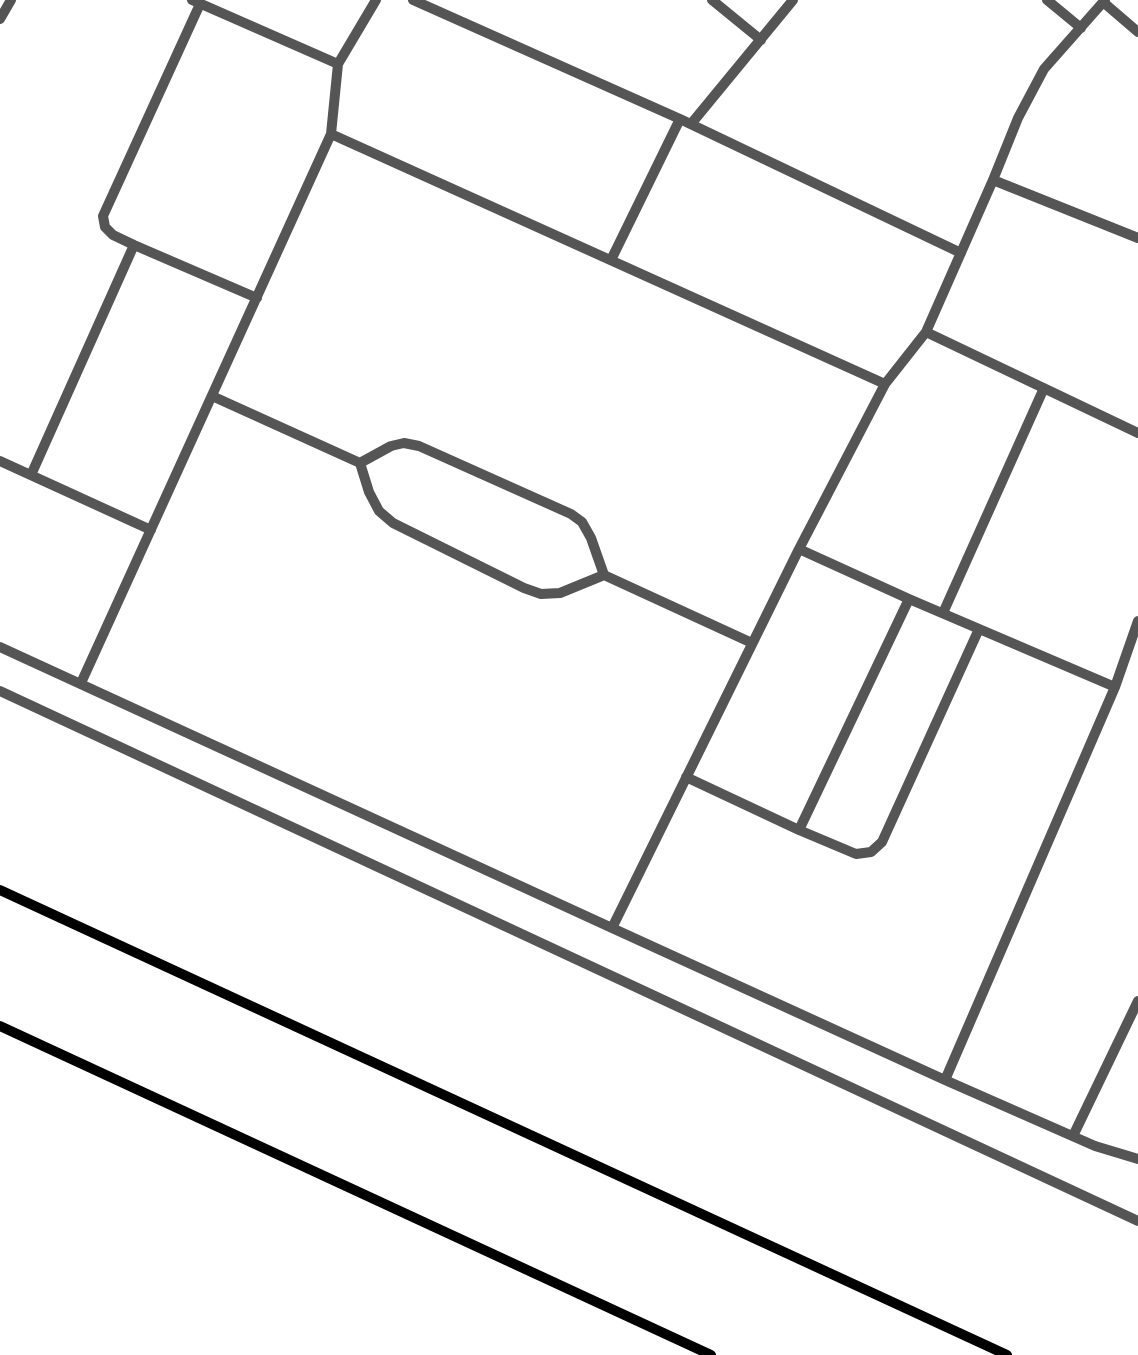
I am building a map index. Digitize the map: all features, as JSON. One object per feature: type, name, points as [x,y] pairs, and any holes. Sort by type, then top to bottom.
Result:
[{"type":"main road","points":[[0,890],[1007,1355]]},
{"type":"main road","points":[[0,1026],[711,1355]]},
{"type":"street","points":[[0,19],[11,0]]},
{"type":"street","points":[[81,684],[332,134],[338,64],[376,0]]},
{"type":"street","points":[[413,0],[691,124],[961,253]]},
{"type":"street","points":[[712,0],[761,40]]},
{"type":"street","points":[[691,124],[794,0]]},
{"type":"street","points":[[1047,0],[1081,28]]},
{"type":"street","points":[[612,928],[799,549],[885,384],[926,332],[993,180],[1018,118],[1044,69],[1104,1],[1138,32]]},
{"type":"street","points":[[257,298],[134,245],[113,234],[105,227],[104,216],[196,2],[338,64]]},
{"type":"street","points":[[611,260],[680,119]]},
{"type":"street","points":[[332,134],[885,384]]},
{"type":"street","points":[[993,180],[1138,238]]},
{"type":"street","points":[[31,475],[134,245]]},
{"type":"street","points":[[926,332],[1138,433]]},
{"type":"street","points":[[943,613],[1044,388]]},
{"type":"street","points":[[212,396],[360,463],[369,492],[379,511],[393,523],[524,588],[541,594],[560,593],[604,575]]},
{"type":"street","points":[[360,463],[390,446],[404,443],[419,446],[572,514],[582,522],[591,538],[604,575],[752,643]]},
{"type":"street","points":[[0,461],[151,530]]},
{"type":"street","points":[[799,549],[909,599],[1115,687]]},
{"type":"street","points":[[799,830],[909,599]]},
{"type":"street","points":[[945,1080],[1115,687],[1138,621]]},
{"type":"street","points":[[686,777],[799,830],[856,854],[871,852],[882,842],[980,629]]},
{"type":"street","points":[[0,647],[945,1080],[1095,1146],[1138,1159]]},
{"type":"street","points":[[0,691],[1138,1221]]},
{"type":"street","points":[[1073,1136],[1138,1001]]}]
